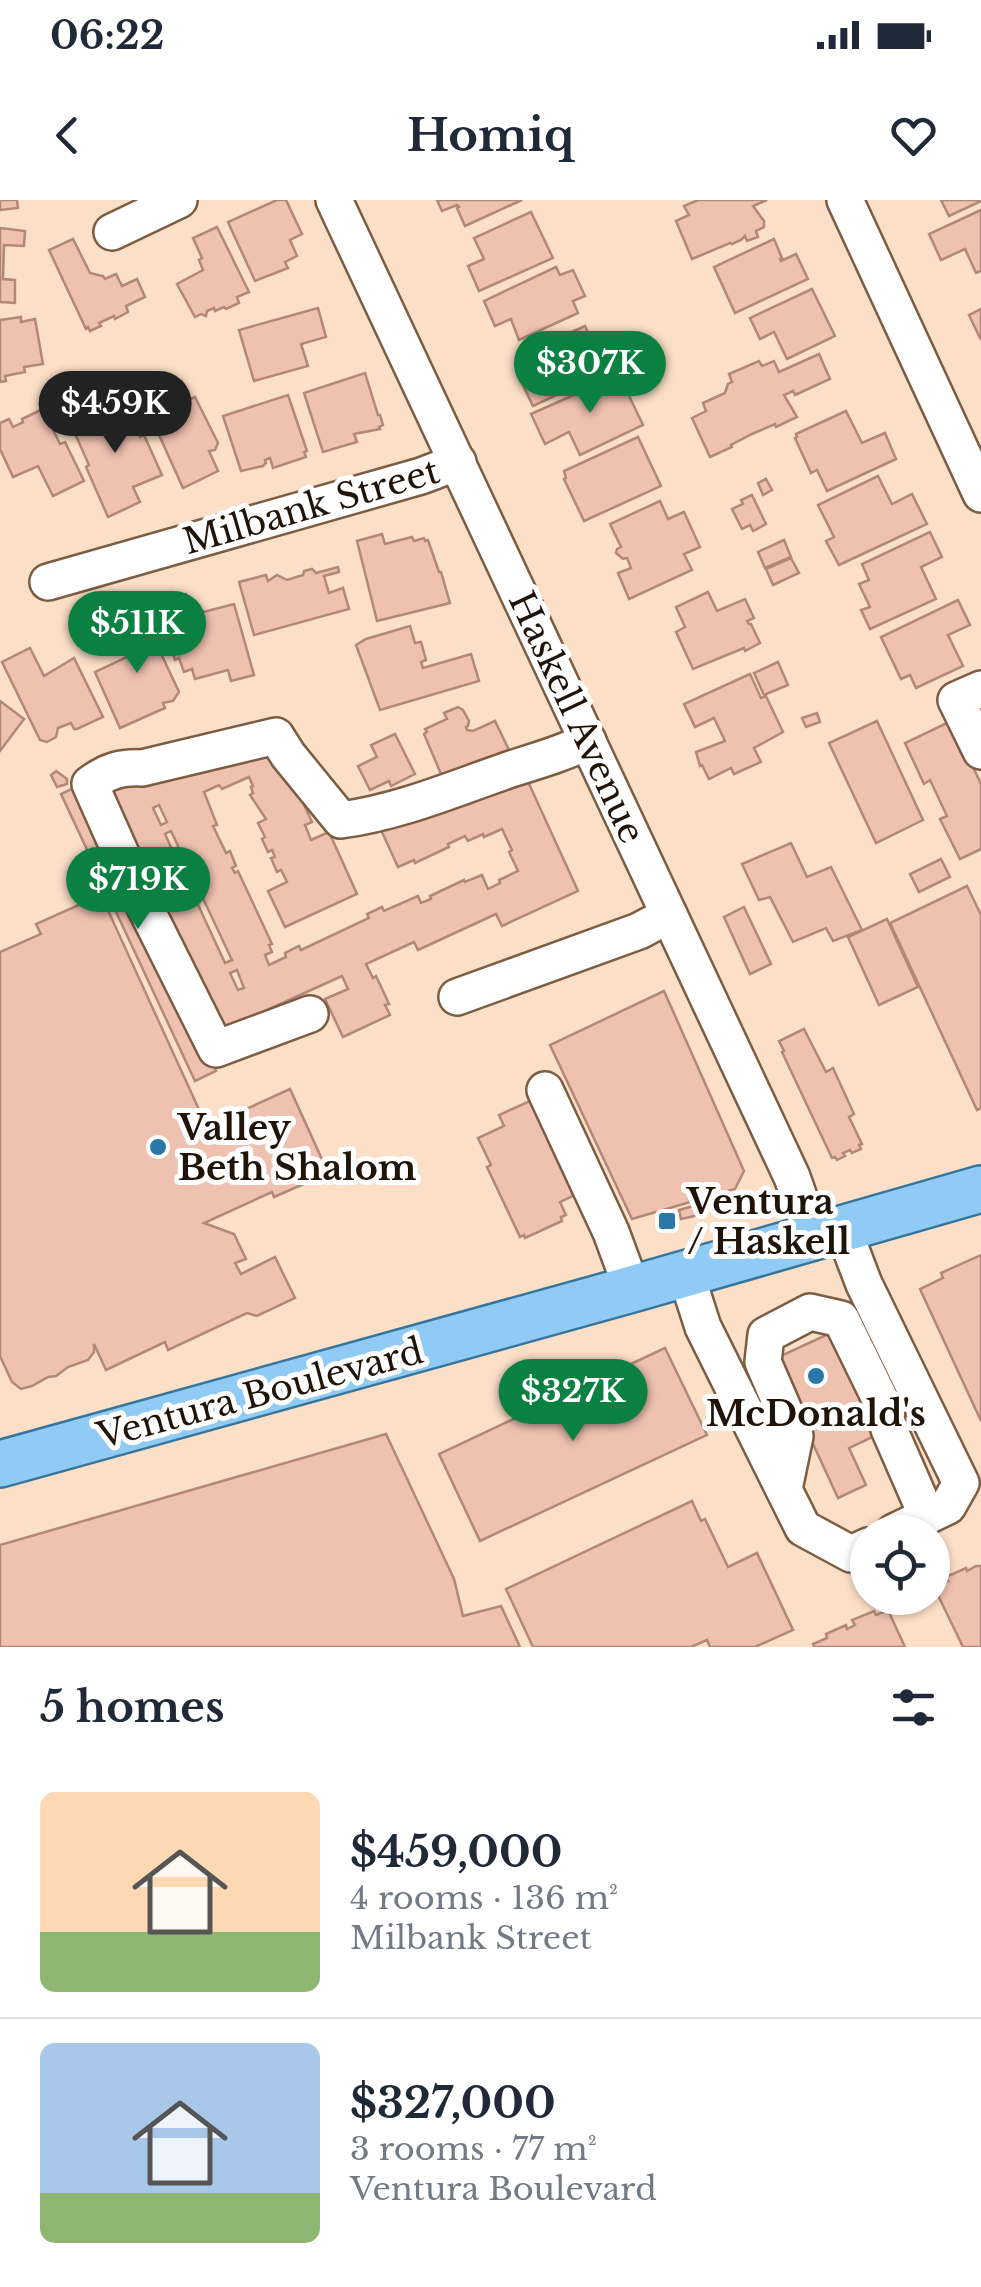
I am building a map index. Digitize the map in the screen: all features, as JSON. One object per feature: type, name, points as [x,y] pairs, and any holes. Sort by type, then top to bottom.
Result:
[{"type":"main road","name":"Ventura Boulevard","points":[[0,1464],[981,1190]]},
{"type":"street","points":[[112,232],[179,200]]},
{"type":"street","name":"Haskell Avenue","points":[[334,200],[792,1177],[864,1284],[961,1483],[948,1506],[929,1515]]},
{"type":"street","points":[[845,200],[981,494]]},
{"type":"street","name":"Milbank Street","points":[[48,582],[403,482],[458,462]]},
{"type":"street","points":[[981,689],[956,700],[981,752]]},
{"type":"street","points":[[310,1014],[216,1049],[142,901],[90,784],[106,772],[124,767],[142,768],[276,736],[341,820],[372,816],[473,784],[557,756],[588,741]]},
{"type":"street","points":[[457,997],[639,931],[668,915]]},
{"type":"street","points":[[545,1090],[632,1289]]},
{"type":"street","points":[[686,1274],[703,1327],[804,1528],[850,1554]]},
{"type":"street","points":[[784,1489],[795,1436],[763,1362],[766,1335],[810,1312],[841,1319],[882,1404],[927,1515]]},
{"type":"building","points":[[0,200],[17,200],[18,208],[0,210]]},
{"type":"building","points":[[277,200],[286,200],[302,234],[290,240],[297,256],[285,262],[288,268],[255,281],[228,222]]},
{"type":"building","points":[[437,200],[522,200],[465,226],[457,205],[442,211]]},
{"type":"building","points":[[698,200],[767,200],[753,206],[764,227],[756,231],[758,237],[747,241],[745,236],[692,259],[676,221],[689,215],[684,206]]},
{"type":"building","points":[[941,200],[981,200],[981,201],[949,216]]},
{"type":"building","points":[[981,210],[981,271],[976,273],[965,249],[941,260],[929,234]]},
{"type":"building","points":[[531,212],[553,258],[479,291],[468,266],[484,259],[474,238]]},
{"type":"building","points":[[217,227],[249,292],[237,297],[239,303],[195,317],[177,284],[203,270],[193,238]]},
{"type":"building","points":[[0,228],[25,231],[24,246],[4,245],[3,279],[15,280],[15,303],[0,302]]},
{"type":"building","points":[[73,239],[90,273],[105,279],[116,274],[122,286],[137,279],[145,297],[126,306],[128,312],[99,323],[101,326],[90,331],[49,250]]},
{"type":"building","points":[[774,239],[781,261],[796,254],[808,279],[735,313],[714,267]]},
{"type":"building","points":[[556,267],[560,275],[573,270],[585,296],[573,301],[578,313],[519,340],[511,319],[495,326],[484,301]]},
{"type":"building","points":[[812,289],[835,336],[787,359],[774,332],[760,339],[750,318]]},
{"type":"building","points":[[318,308],[326,337],[301,344],[308,366],[254,381],[239,330]]},
{"type":"building","points":[[981,309],[981,340],[969,315]]},
{"type":"building","points":[[21,317],[21,322],[35,319],[43,364],[24,367],[25,372],[5,376],[6,381],[0,382],[0,320]]},
{"type":"building","points":[[585,326],[606,372],[533,406],[521,381],[535,374],[526,353]]},
{"type":"building","points":[[819,354],[830,379],[795,395],[793,391],[784,395],[797,417],[752,434],[710,457],[692,418],[706,411],[703,403],[725,393],[732,382],[729,374],[759,361],[762,366],[774,361],[779,372]]},
{"type":"building","points":[[365,373],[383,425],[354,434],[357,442],[323,452],[304,393]]},
{"type":"building","points":[[619,375],[643,425],[580,455],[569,432],[545,444],[531,414]]},
{"type":"building","points":[[288,395],[306,457],[273,468],[270,458],[263,466],[241,471],[223,416]]},
{"type":"building","points":[[195,397],[218,443],[215,450],[209,451],[218,471],[183,488],[151,417]]},
{"type":"building","points":[[124,400],[162,475],[133,487],[140,502],[108,517],[68,418],[91,407],[97,422],[107,417],[103,410]]},
{"type":"building","points":[[43,409],[84,481],[53,496],[38,466],[13,477],[0,449],[0,423],[9,419],[13,427]]},
{"type":"building","points":[[846,411],[862,443],[885,433],[896,459],[827,491],[817,470],[811,473],[795,438],[796,434]]},
{"type":"building","points":[[638,437],[661,486],[584,521],[564,471]]},
{"type":"building","points":[[878,476],[892,504],[912,494],[927,524],[839,565],[826,541],[834,537],[818,505]]},
{"type":"building","points":[[766,479],[772,490],[763,495],[758,483]]},
{"type":"building","points":[[752,495],[766,524],[753,531],[750,525],[742,529],[732,509]]},
{"type":"building","points":[[660,501],[668,519],[684,512],[700,547],[684,554],[692,570],[629,599],[618,573],[631,568],[627,558],[616,553],[621,547],[610,524]]},
{"type":"building","points":[[930,532],[942,557],[921,567],[936,599],[870,629],[861,610],[870,607],[859,584],[869,580],[862,564]]},
{"type":"building","points":[[382,534],[385,544],[412,537],[414,541],[428,540],[450,603],[377,621],[357,541]]},
{"type":"building","points":[[784,540],[791,557],[765,568],[758,552]]},
{"type":"building","points":[[791,558],[799,573],[773,585],[766,569]]},
{"type":"building","points":[[338,567],[339,572],[324,576],[329,593],[343,588],[349,609],[254,635],[239,582],[266,575],[268,581],[277,575],[287,580],[303,575],[304,571],[312,569],[316,573]]},
{"type":"building","points":[[708,592],[717,611],[745,599],[754,618],[747,621],[760,643],[693,669],[676,632],[685,627],[676,607]]},
{"type":"building","points":[[186,594],[192,615],[234,604],[254,675],[231,681],[228,670],[195,679],[192,669],[184,672],[179,658],[175,660],[158,602]]},
{"type":"building","points":[[958,600],[970,625],[948,635],[963,666],[916,688],[910,675],[901,679],[881,637]]},
{"type":"building","points":[[143,615],[179,692],[173,701],[163,703],[165,708],[120,728],[95,672],[129,656],[115,628]]},
{"type":"building","points":[[410,626],[415,643],[421,642],[426,660],[421,662],[423,668],[471,654],[479,681],[380,710],[356,645]]},
{"type":"building","points":[[30,648],[44,676],[74,658],[103,717],[77,729],[71,723],[58,728],[56,737],[47,742],[40,740],[2,662]]},
{"type":"building","points":[[778,662],[788,685],[764,695],[754,673]]},
{"type":"building","points":[[750,674],[761,698],[766,696],[783,732],[754,748],[761,762],[734,774],[731,768],[709,779],[696,752],[725,741],[714,718],[695,727],[684,704]]},
{"type":"building","points":[[0,701],[24,719],[0,751]]},
{"type":"building","points":[[458,707],[469,721],[467,730],[495,721],[509,750],[444,781],[424,734],[425,729],[447,719],[444,713]]},
{"type":"building","points":[[817,713],[820,722],[806,727],[802,718]]},
{"type":"building","points":[[877,721],[923,820],[876,843],[829,743]]},
{"type":"building","points":[[947,723],[981,784],[981,849],[960,859],[940,819],[947,816],[930,780],[924,784],[905,743]]},
{"type":"building","points":[[395,734],[415,774],[391,786],[389,781],[370,790],[358,766],[377,757],[371,745]]},
{"type":"building","points":[[276,744],[312,822],[305,825],[311,840],[329,832],[357,894],[285,927],[268,891],[287,882],[281,870],[277,872],[272,850],[268,852],[262,839],[265,837],[258,823],[266,819],[250,795],[253,786],[249,777],[204,792],[217,825],[213,826],[226,853],[230,851],[236,866],[232,868],[235,873],[238,871],[272,944],[272,952],[265,955],[269,965],[299,946],[301,950],[369,918],[367,914],[382,907],[384,911],[418,896],[421,903],[482,875],[488,889],[518,871],[502,829],[468,841],[465,836],[415,863],[414,860],[398,867],[381,830],[525,775],[578,891],[502,926],[496,914],[418,950],[414,942],[366,964],[373,978],[376,976],[390,1015],[343,1037],[325,999],[348,989],[342,976],[221,1035],[104,783]],"holes":[[[159,805],[167,822],[161,825],[153,808]],[[171,831],[195,882],[188,885],[165,834]],[[200,892],[232,960],[225,963],[194,896]],[[237,970],[244,988],[238,990],[230,973]]]},
{"type":"building","points":[[56,771],[67,779],[67,784],[57,787],[51,775]]},
{"type":"building","points":[[82,784],[216,1071],[195,1081],[61,794]]},
{"type":"building","points":[[791,843],[807,877],[831,867],[862,930],[833,941],[826,928],[793,942],[770,897],[759,900],[742,864]]},
{"type":"building","points":[[941,859],[950,877],[919,892],[910,874]]},
{"type":"building","points":[[967,886],[981,915],[981,1108],[977,1110],[890,923]]},
{"type":"building","name":"Valley Beth Shalom","points":[[101,895],[207,1127],[290,1089],[325,1166],[303,1176],[306,1183],[274,1197],[272,1192],[204,1223],[234,1234],[246,1259],[235,1263],[241,1274],[275,1257],[295,1298],[257,1316],[247,1313],[168,1350],[165,1342],[106,1370],[94,1344],[88,1360],[21,1389],[12,1382],[0,1356],[0,952],[41,934],[36,924]]},
{"type":"building","points":[[744,907],[771,964],[750,974],[724,917]]},
{"type":"building","points":[[887,919],[918,987],[879,1005],[848,937]]},
{"type":"building","points":[[664,991],[744,1171],[735,1189],[632,1219],[550,1045]]},
{"type":"building","points":[[804,1029],[826,1072],[833,1068],[854,1114],[849,1117],[862,1144],[861,1149],[843,1153],[845,1156],[837,1160],[832,1158],[779,1041]]},
{"type":"building","points":[[539,1097],[583,1191],[560,1202],[566,1215],[561,1217],[562,1221],[525,1238],[520,1237],[487,1167],[491,1165],[478,1138],[504,1126],[499,1115]]},
{"type":"building","points":[[697,1205],[699,1215],[681,1219],[679,1210]]},
{"type":"building","points":[[981,1255],[981,1421],[920,1289],[943,1278],[941,1273]]},
{"type":"building","points":[[837,1330],[883,1432],[849,1448],[866,1485],[838,1498],[774,1359]]},
{"type":"building","points":[[665,1348],[707,1435],[480,1541],[439,1454]]},
{"type":"building","points":[[386,1434],[454,1579],[463,1616],[501,1606],[520,1647],[0,1647],[0,1545]]},
{"type":"building","points":[[692,1501],[728,1567],[757,1553],[793,1630],[755,1647],[710,1647],[707,1640],[691,1647],[533,1647],[506,1589]]},
{"type":"building","points":[[981,1566],[981,1647],[963,1647],[948,1615],[950,1575],[966,1568],[967,1571]]},
{"type":"building","points":[[864,1615],[890,1615],[905,1647],[814,1647],[813,1644],[827,1638],[826,1634],[855,1625],[852,1620]]},
{"type":"place","name":"Valley Beth Shalom","points":[[158,1147]]},
{"type":"place","name":"Ventura / Haskell","points":[[667,1221]]},
{"type":"place","name":"McDonald's","points":[[816,1376]]}]
